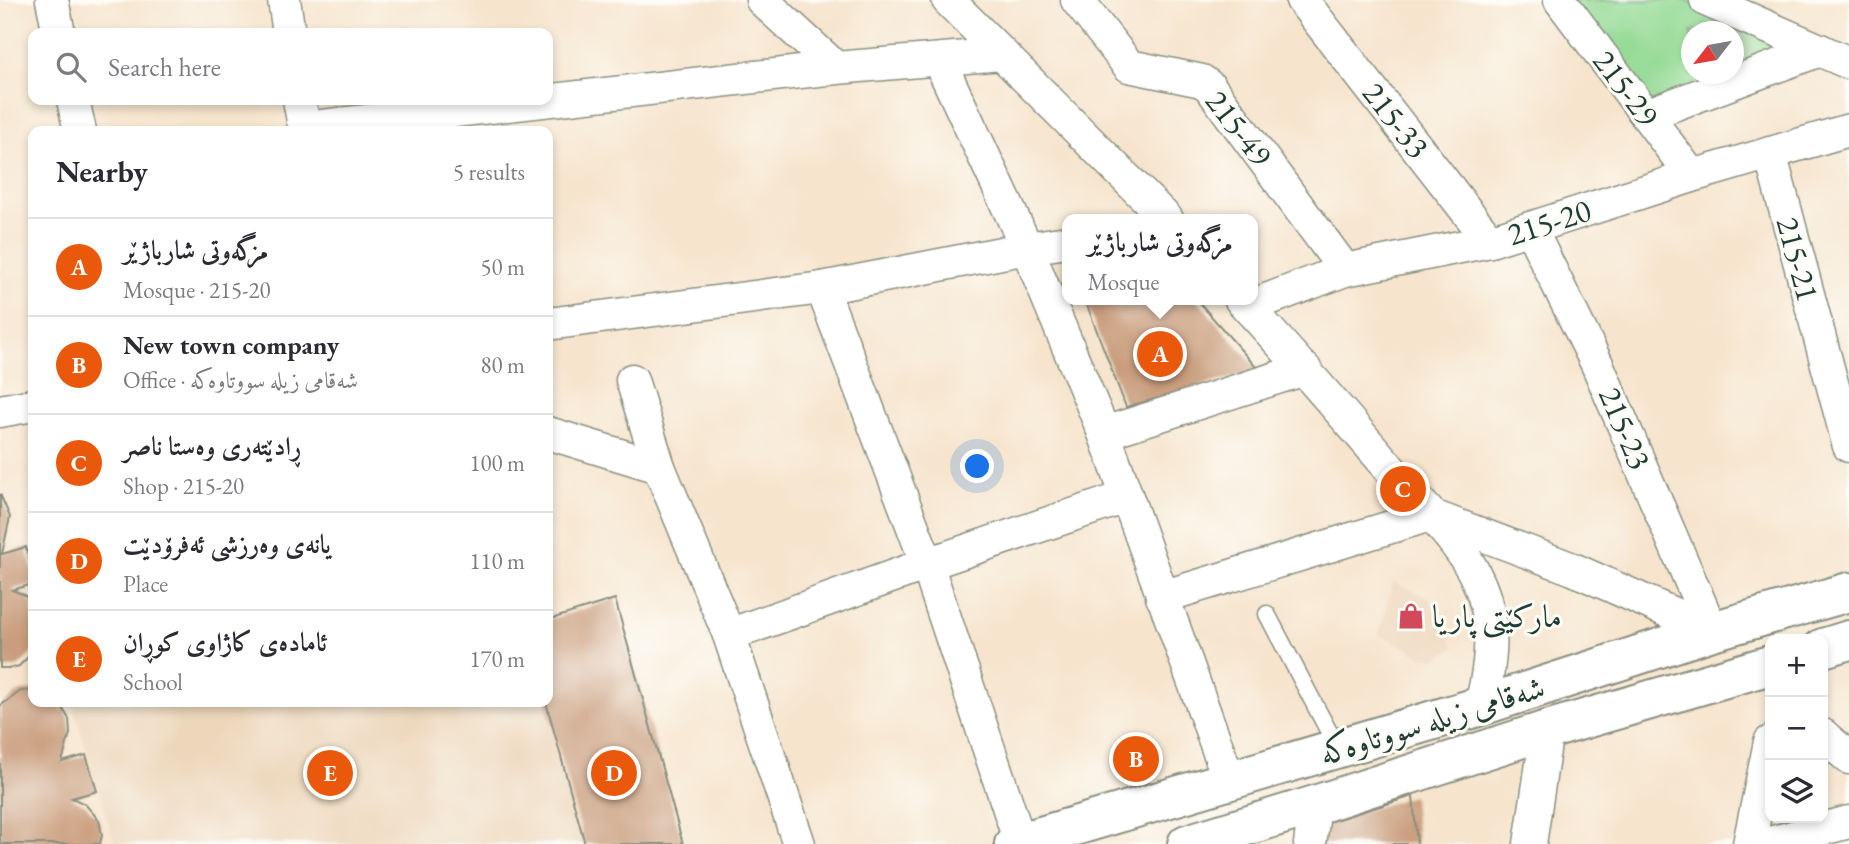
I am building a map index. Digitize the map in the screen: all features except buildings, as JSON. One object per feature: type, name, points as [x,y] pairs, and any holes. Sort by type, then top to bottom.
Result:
[{"type":"main road","name":"شەقامی زیلە سووتاوەکە","points":[[1017,843],[1481,706],[1712,631],[1849,592]]},
{"type":"main road","points":[[1828,646],[1849,640]]},
{"type":"main road","name":"شەقامی زیلە سووتاوەکە","points":[[1187,844],[1547,730],[1765,666]]},
{"type":"street","points":[[52,0],[58,28]]},
{"type":"street","points":[[284,0],[288,28]]},
{"type":"street","points":[[762,0],[835,68]]},
{"type":"street","points":[[948,0],[1162,214]]},
{"type":"street","name":"215-49","points":[[1077,0],[1129,66],[1202,81],[1210,87],[1345,270]]},
{"type":"street","name":"215-33","points":[[1302,0],[1490,241]]},
{"type":"street","name":"215-29","points":[[1560,0],[1692,176]]},
{"type":"street","points":[[1706,0],[1849,63]]},
{"type":"street","points":[[1646,115],[1820,50]]},
{"type":"street","points":[[553,96],[1002,54]]},
{"type":"street","points":[[940,60],[1027,248],[1104,433],[1229,780]]},
{"type":"street","points":[[74,105],[78,126]]},
{"type":"street","points":[[303,120],[456,105]]},
{"type":"street","name":"215-20","points":[[1258,300],[1345,270],[1490,241],[1692,176],[1849,130]]},
{"type":"street","name":"215-21","points":[[1770,153],[1849,446]]},
{"type":"street","name":"215-23","points":[[1530,228],[1597,364],[1712,631]]},
{"type":"street","points":[[553,323],[822,288],[1062,243]]},
{"type":"street","points":[[822,288],[927,564],[1017,843]]},
{"type":"street","points":[[1246,305],[1306,369],[1459,546],[1479,583],[1490,623],[1491,665],[1481,706]]},
{"type":"street","points":[[1104,433],[1306,369]]},
{"type":"street","points":[[632,380],[659,467],[729,635],[799,844]]},
{"type":"street","points":[[0,411],[28,406]]},
{"type":"street","points":[[553,435],[659,467]]},
{"type":"street","points":[[729,635],[1126,497]]},
{"type":"street","points":[[1162,597],[1430,515],[1573,569],[1712,631]]},
{"type":"street","points":[[1530,844],[1547,730]]},
{"type":"street","points":[[1828,739],[1849,758]]},
{"type":"street","points":[[1749,844],[1766,760]]},
{"type":"street","points":[[1310,844],[1315,805]]},
{"type":"street","points":[[1766,844],[1849,822]]},
{"type":"lane","points":[[1267,614],[1338,748]]},
{"type":"shaded area","name":"مارکێتی پاریا","points":[[1393,582],[1429,598],[1455,648],[1437,658],[1426,657],[1379,634]]},
{"type":"shaded area","points":[[74,707],[547,707],[585,844],[115,844]]},
{"type":"green space","points":[[1570,0],[1687,0],[1735,21],[1681,21],[1681,84],[1706,84],[1650,104]]},
{"type":"green space","points":[[1744,25],[1801,50],[1744,70]]},
{"type":"place","name":"مزگەوتی شارباژێر","points":[[1160,354]]},
{"type":"place","name":"ڕادێتەری وەستا ناصر","points":[[1403,489]]},
{"type":"place","name":"مارکێتی پاریا","points":[[1411,616]]},
{"type":"place","name":"New town company","points":[[1136,759]]},
{"type":"place","name":"ئامادەی کاژاوی کوڕان","points":[[330,773]]},
{"type":"place","name":"یانەی وەرزشی ئەفرۆدێت","points":[[614,773]]}]
